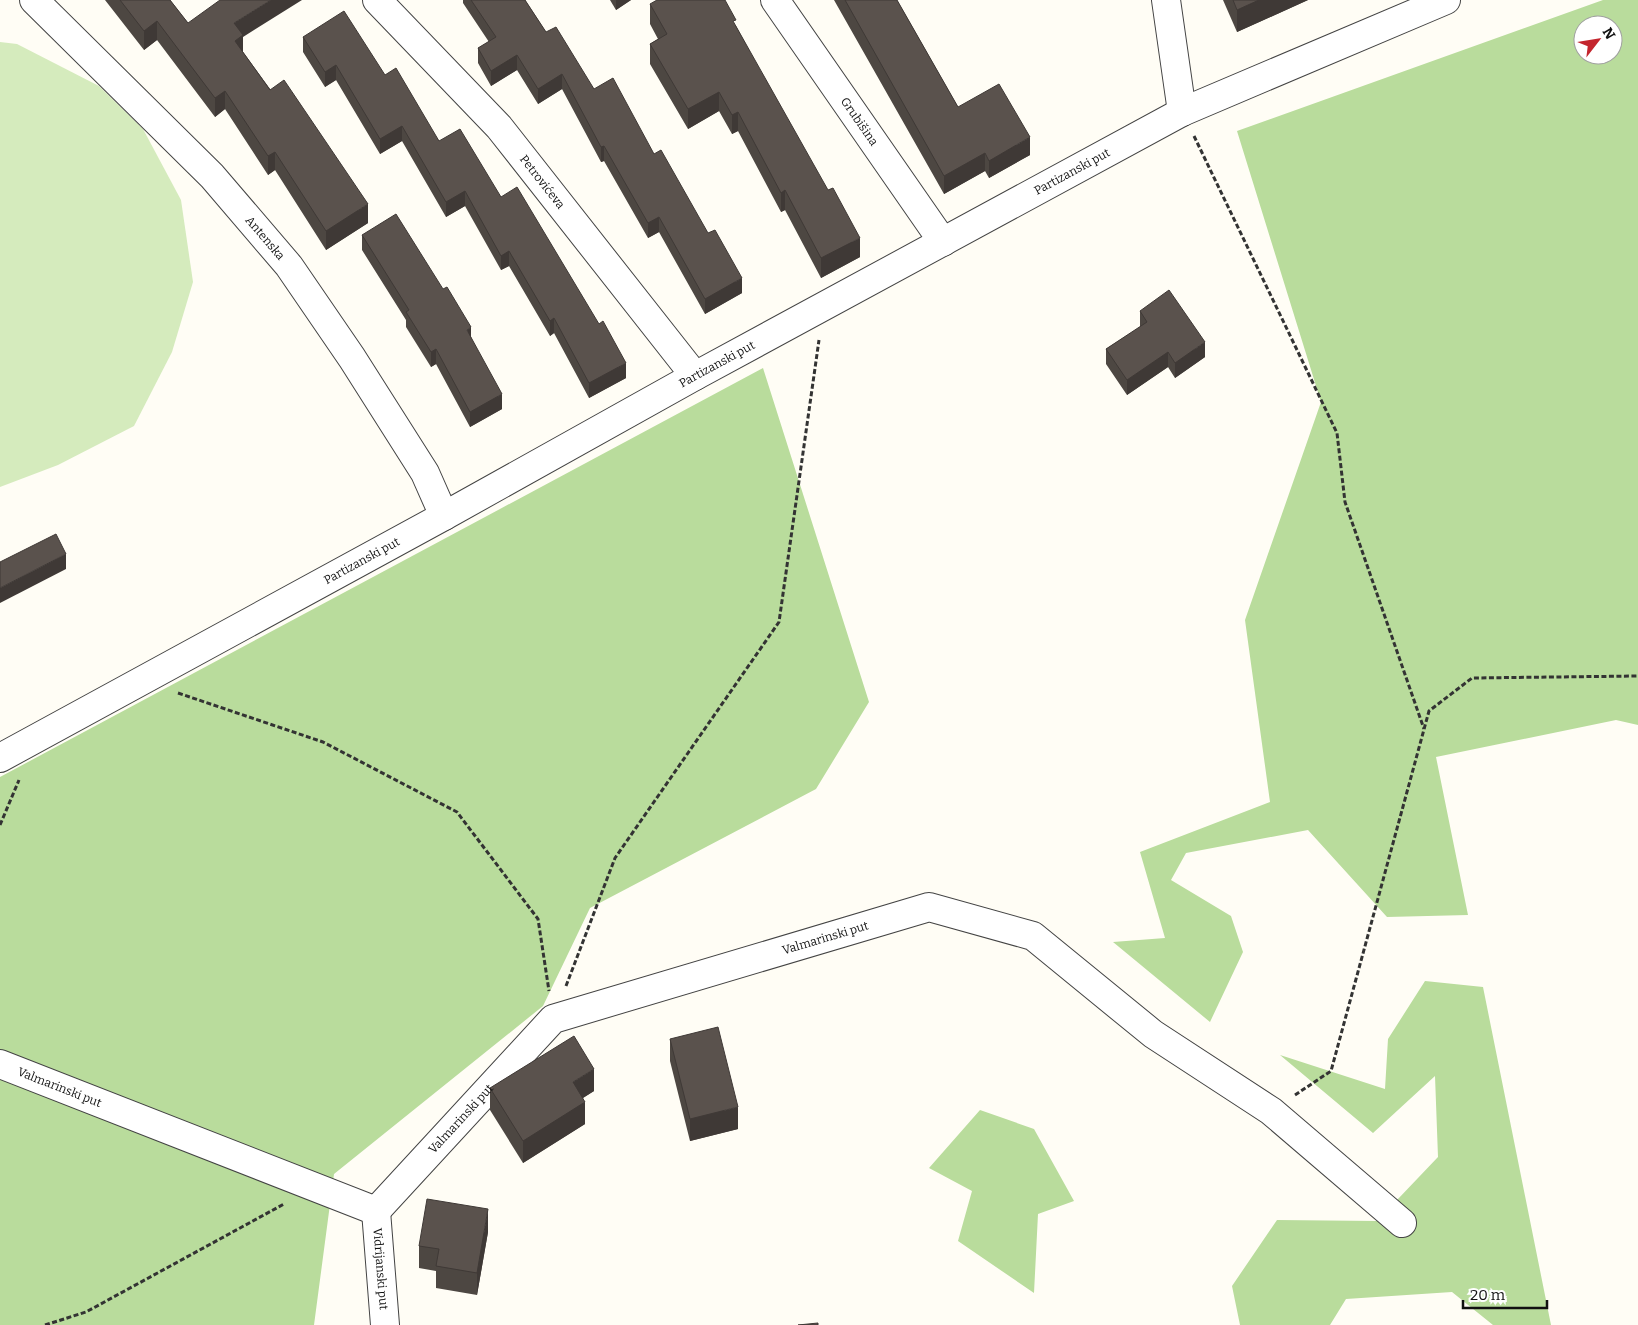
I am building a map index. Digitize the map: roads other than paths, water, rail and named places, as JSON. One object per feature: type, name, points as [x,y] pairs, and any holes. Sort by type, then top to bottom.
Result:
[{"type":"street","name":"Antenska","points":[[34,0],[212,176],[289,266],[352,358],[425,473],[444,516]]},
{"type":"street","name":"Petrovićeva","points":[[377,0],[499,127],[695,376]]},
{"type":"street","name":"Grubišina","points":[[774,0],[943,242]]},
{"type":"street","points":[[1166,0],[1182,112]]},
{"type":"street","name":"Partizanski put","points":[[0,758],[444,516],[823,306],[1182,112],[1446,0]]},
{"type":"street","name":"Valmarinski put","points":[[0,1064],[376,1211],[553,1019],[929,907],[1032,936],[1153,1034],[1271,1111],[1402,1223]]},
{"type":"street","name":"Vidrijanski put","points":[[376,1211],[385,1325]]}]
